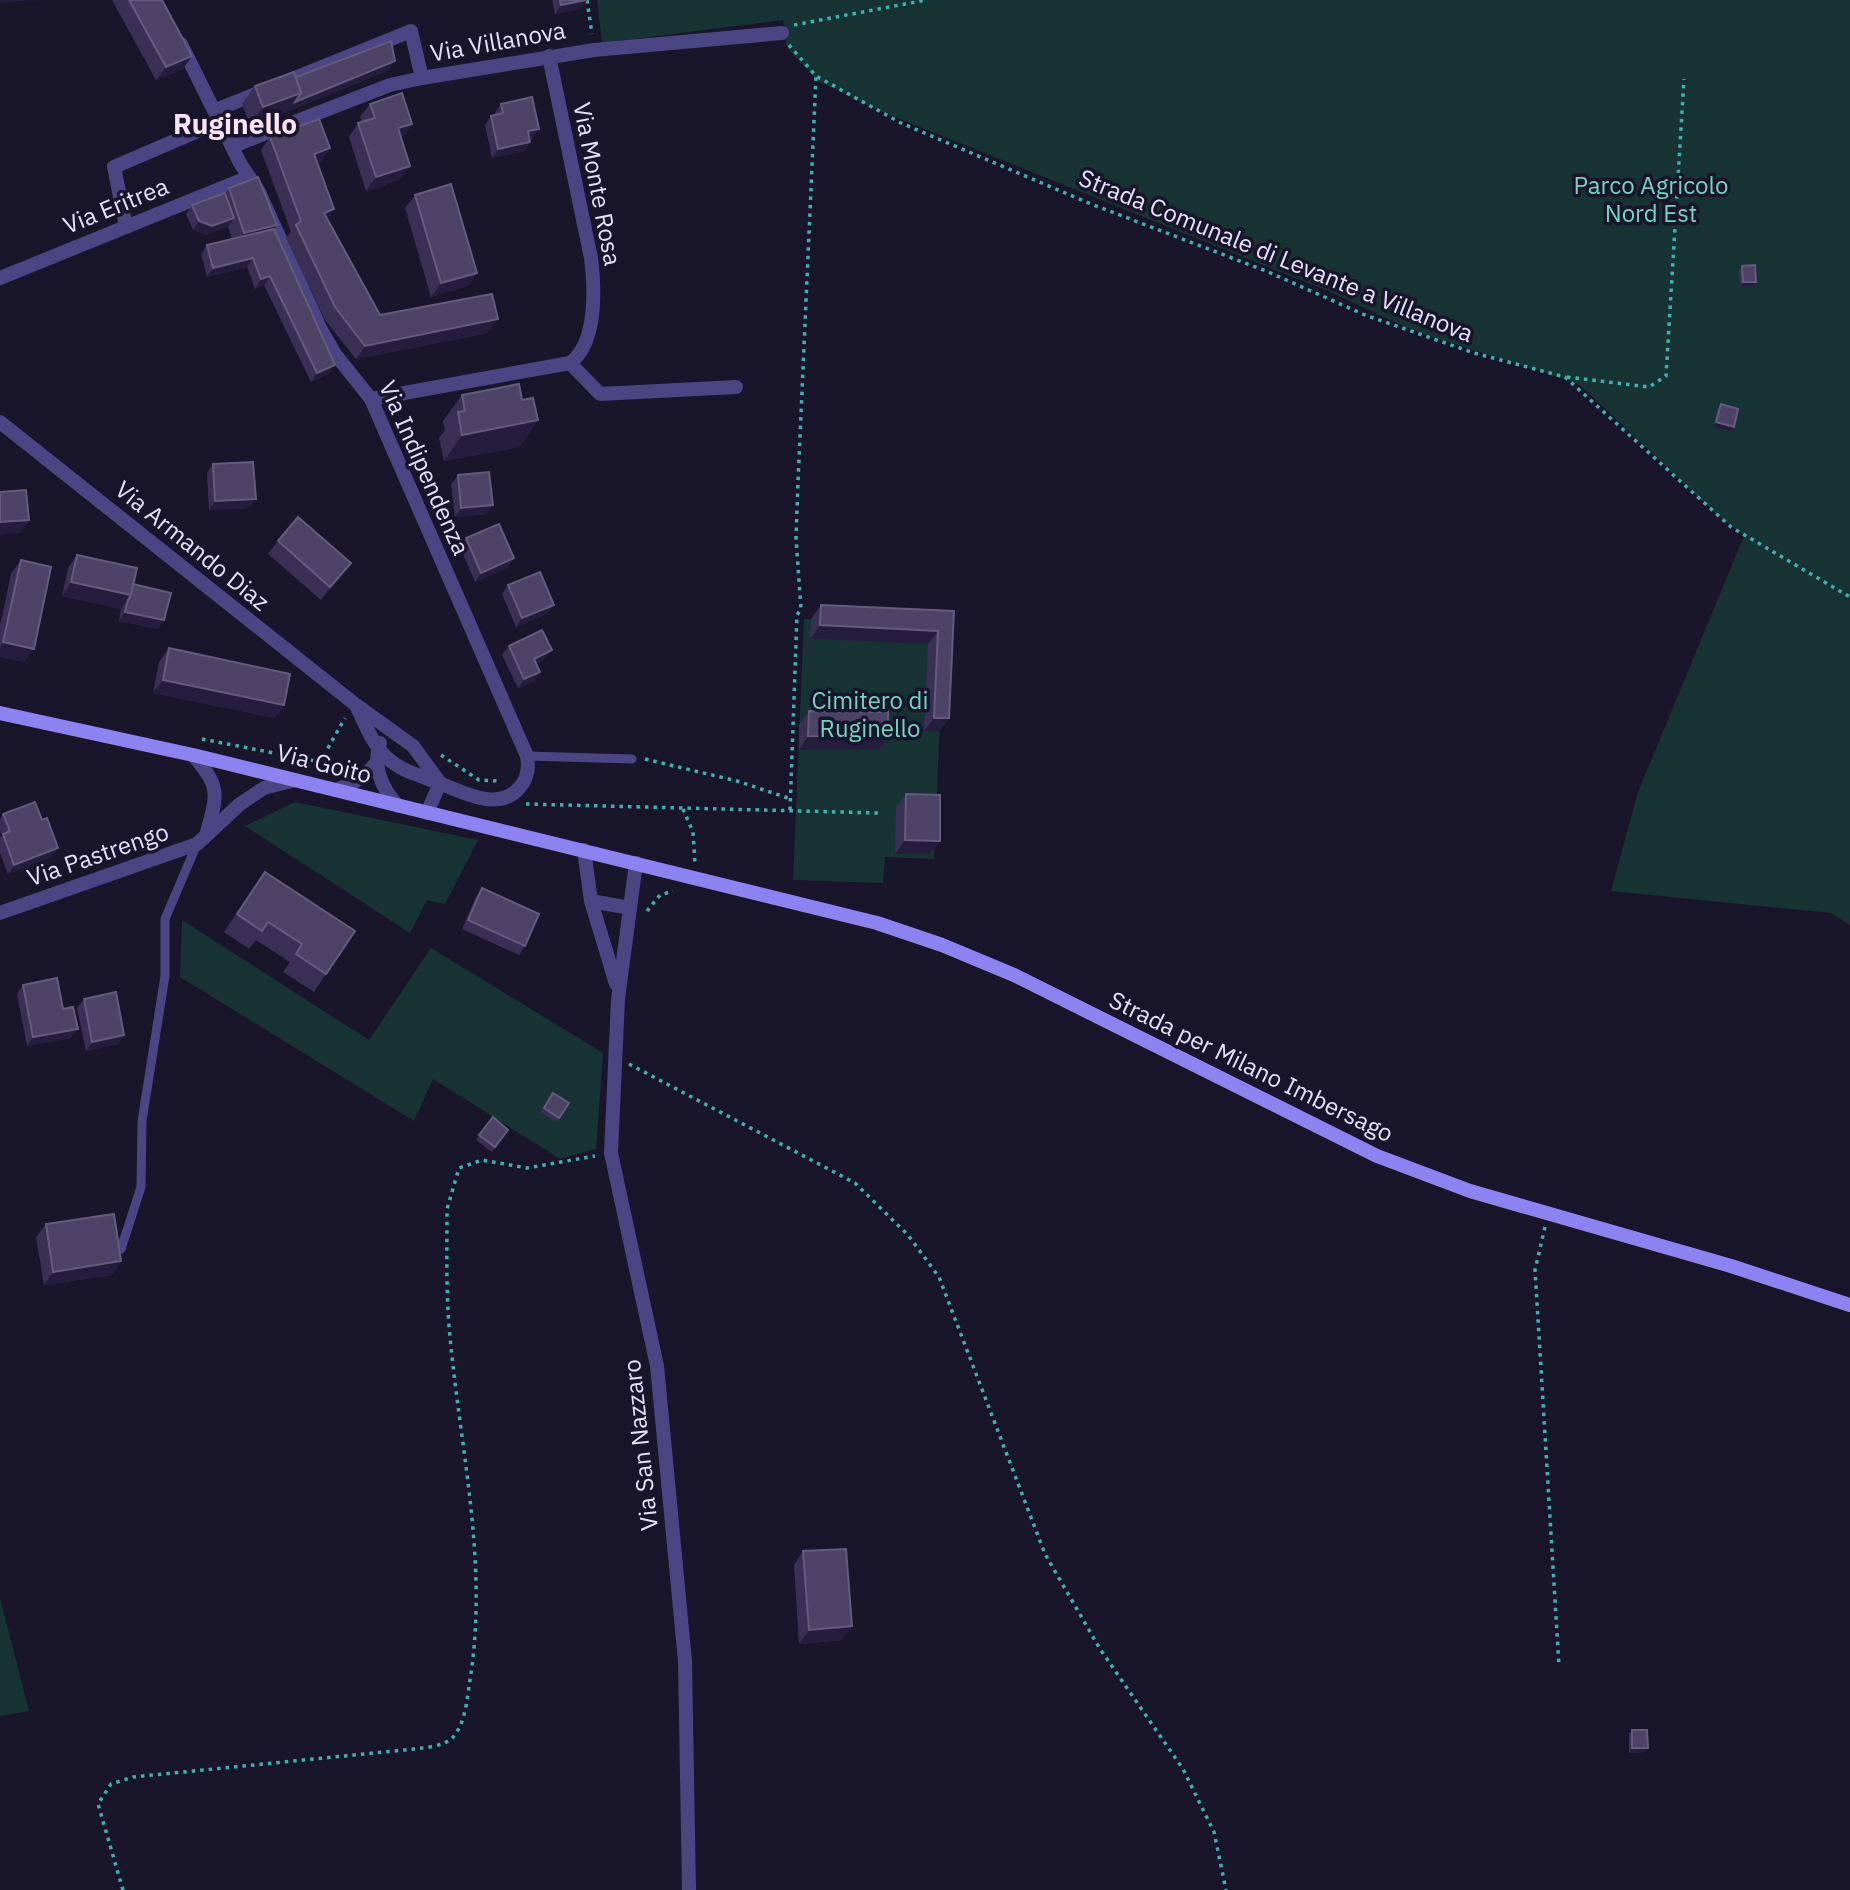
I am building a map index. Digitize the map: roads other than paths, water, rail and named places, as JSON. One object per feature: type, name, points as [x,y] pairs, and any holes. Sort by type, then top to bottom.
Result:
[{"type":"street","name":"Via Indipendenza","points":[[172,26],[259,192],[321,330],[335,354],[371,399],[527,756]]},
{"type":"street","points":[[126,227],[114,167],[218,115],[411,31],[422,78]]},
{"type":"street","name":"Via Villanova","points":[[233,146],[390,85],[422,78],[594,50],[782,33]]},
{"type":"street","name":"Via Monte Rosa","points":[[549,56],[593,277],[587,344],[580,355],[570,363]]},
{"type":"street","name":"Via Eritrea","points":[[0,278],[249,177]]},
{"type":"street","points":[[371,399],[570,363],[600,394],[736,387]]},
{"type":"street","name":"Via Armando Diaz","points":[[0,422],[356,705],[414,746],[440,783]]},
{"type":"street","name":"Via Armando Diaz","points":[[356,705],[377,755],[383,786],[398,806]]},
{"type":"street","name":"Via Goito","points":[[0,713],[193,755],[636,863]]},
{"type":"street","points":[[336,790],[364,777],[377,755],[382,739],[394,732]]},
{"type":"street","name":"Via Pastrengo","points":[[193,755],[212,777],[215,790],[202,839]]},
{"type":"street","points":[[377,755],[405,771],[464,794],[488,799],[502,798],[514,793],[527,775],[527,756]]},
{"type":"street","name":"Via Pastrengo","points":[[0,913],[202,839],[240,804],[264,788],[295,780]]},
{"type":"street","points":[[427,813],[440,783]]},
{"type":"street","name":"Via San Nazzaro","points":[[584,850],[592,901],[610,959],[618,999]]},
{"type":"street","name":"Via San Nazzaro","points":[[636,863],[618,999],[611,1153],[657,1366],[685,1661],[689,1890]]},
{"type":"street","name":"Strada per Milano Imbersago","points":[[636,863],[877,923],[942,945],[1014,975],[1377,1156],[1469,1191],[1545,1215],[1731,1265],[1850,1305]]},
{"type":"street","points":[[592,901],[630,908]]},
{"type":"lane","points":[[527,756],[632,759]]},
{"type":"lane","points":[[121,1249],[141,1187],[142,1121],[165,976],[164,919],[202,839]]},
{"type":"district","name":"Ruginello","points":[[235,124]]},
{"type":"park label","name":"Parco Agricolo Nord Est","points":[[1651,200]]},
{"type":"park label","name":"Cimitero di Ruginello","points":[[870,715]]}]
